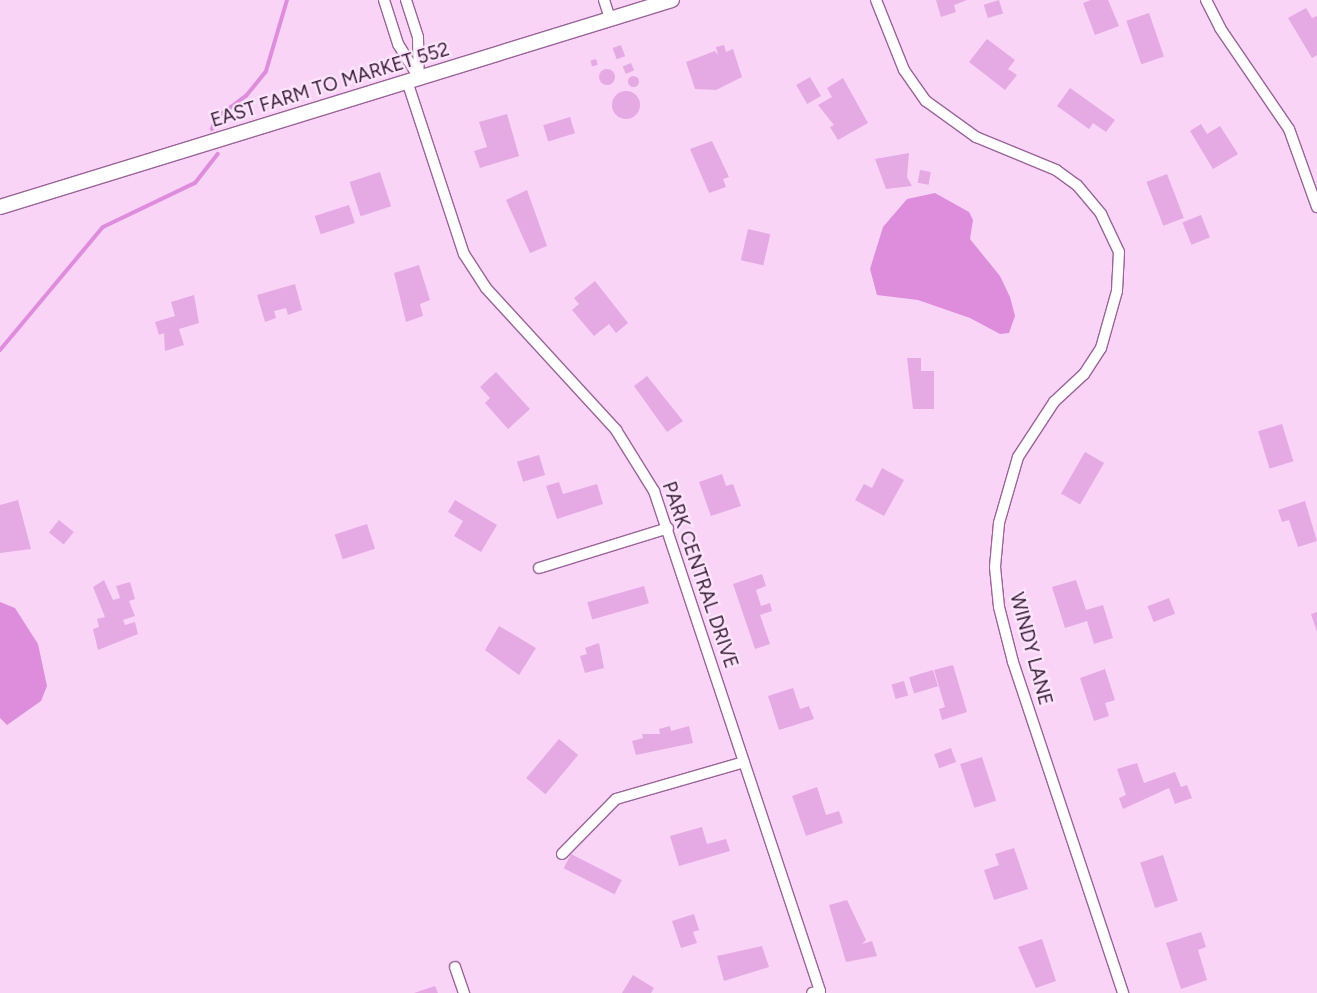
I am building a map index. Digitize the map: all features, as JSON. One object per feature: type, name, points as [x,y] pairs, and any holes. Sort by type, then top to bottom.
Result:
[{"type":"main road","name":"EAST FARM TO MARKET 552","points":[[0,207],[672,0]]},
{"type":"street","points":[[384,0],[398,44],[413,79]]},
{"type":"street","points":[[406,0],[418,37],[413,79]]},
{"type":"street","points":[[604,0],[610,19]]},
{"type":"street","name":"WINDY LANE","points":[[876,0],[904,70],[926,101],[976,138],[1056,170],[1077,185],[1101,214],[1119,252],[1117,291],[1102,348],[1084,374],[1054,402],[1018,457],[999,523],[995,567],[999,607],[1013,662],[1123,993]]},
{"type":"street","points":[[1206,0],[1220,28],[1289,129],[1317,207]]},
{"type":"street","name":"PARK CENTRAL DRIVE","points":[[413,79],[464,254],[486,288],[616,430],[649,483],[668,528],[816,992]]},
{"type":"street","points":[[539,568],[668,528]]},
{"type":"street","points":[[562,854],[616,799],[744,762]]},
{"type":"street","points":[[455,967],[464,993]]},
{"type":"shaded area","points":[[935,193],[969,212],[973,220],[970,239],[1000,276],[1010,297],[1015,316],[1009,333],[1000,334],[970,318],[918,300],[877,295],[870,269],[883,227],[907,199]]},
{"type":"shaded area","points":[[0,602],[15,608],[38,644],[47,686],[41,701],[7,725],[0,718]]},
{"type":"building","points":[[936,0],[967,0],[954,5],[956,12],[941,17]]},
{"type":"building","points":[[999,0],[1003,13],[988,18],[984,5]]},
{"type":"building","points":[[1091,0],[1108,0],[1119,26],[1095,35],[1083,3]]},
{"type":"building","points":[[1306,8],[1312,18],[1317,16],[1317,55],[1312,58],[1288,18]]},
{"type":"building","points":[[1149,13],[1164,56],[1141,64],[1126,21]]},
{"type":"building","points":[[987,39],[1015,60],[1008,69],[1017,75],[1005,90],[969,62]]},
{"type":"building","points":[[621,45],[625,56],[617,59],[613,48]]},
{"type":"building","points":[[724,45],[726,52],[733,49],[742,77],[716,90],[695,89],[686,62],[715,51],[718,55],[716,47]]},
{"type":"building","points":[[596,59],[598,65],[592,67],[590,61]]},
{"type":"building","points":[[631,63],[634,70],[626,74],[623,67]]},
{"type":"building","points":[[604,69],[610,69],[615,74],[613,83],[604,85],[599,80],[599,74]]},
{"type":"building","points":[[633,75],[639,81],[633,87],[627,81]]},
{"type":"building","points":[[810,77],[821,96],[807,104],[796,85]]},
{"type":"building","points":[[843,78],[868,123],[838,140],[830,127],[834,125],[818,105],[832,97],[827,88]]},
{"type":"building","points":[[1070,88],[1115,120],[1106,132],[1093,123],[1089,129],[1057,106]]},
{"type":"building","points":[[626,91],[636,95],[640,105],[636,115],[626,119],[616,115],[612,105],[616,95]]},
{"type":"building","points":[[507,114],[519,156],[480,168],[474,151],[487,147],[479,122]]},
{"type":"building","points":[[570,117],[575,133],[548,141],[543,125]]},
{"type":"building","points":[[1201,124],[1207,134],[1220,126],[1238,154],[1213,169],[1190,131]]},
{"type":"building","points":[[712,141],[729,177],[723,179],[726,187],[709,193],[690,149]]},
{"type":"building","points":[[909,153],[907,177],[912,186],[886,189],[875,159]]},
{"type":"building","points":[[920,170],[931,172],[929,185],[918,183]]},
{"type":"building","points":[[380,172],[391,206],[361,216],[350,182]]},
{"type":"building","points":[[1167,174],[1184,218],[1163,226],[1146,182]]},
{"type":"building","points":[[527,190],[547,246],[530,253],[506,200]]},
{"type":"building","points":[[349,205],[355,223],[321,234],[315,216]]},
{"type":"building","points":[[1201,215],[1210,237],[1191,245],[1182,222]]},
{"type":"building","points":[[748,229],[770,234],[763,265],[741,260]]},
{"type":"building","points":[[419,265],[430,300],[420,304],[423,316],[406,322],[394,273]]},
{"type":"building","points":[[595,281],[628,323],[616,333],[609,324],[594,336],[572,310],[579,304],[574,298]]},
{"type":"building","points":[[295,284],[302,310],[288,315],[286,308],[274,311],[276,318],[265,322],[257,295]]},
{"type":"building","points":[[194,295],[199,323],[179,329],[184,345],[165,351],[164,333],[159,335],[155,322],[175,316],[171,302]]},
{"type":"building","points":[[907,358],[921,358],[921,371],[934,371],[934,409],[913,409]]},
{"type":"building","points":[[496,372],[530,409],[508,429],[485,403],[490,398],[480,387]]},
{"type":"building","points":[[647,376],[683,421],[667,432],[634,386]]},
{"type":"building","points":[[1282,424],[1293,461],[1269,469],[1258,431]]},
{"type":"building","points":[[1085,452],[1104,463],[1080,505],[1061,494]]},
{"type":"building","points":[[539,455],[545,475],[523,482],[517,462]]},
{"type":"building","points":[[882,468],[904,480],[884,516],[855,500],[864,484],[872,488]]},
{"type":"building","points":[[722,474],[726,486],[733,484],[741,506],[711,516],[699,482]]},
{"type":"building","points":[[559,482],[563,494],[597,484],[603,504],[557,519],[546,486]]},
{"type":"building","points":[[18,500],[31,549],[0,553],[0,505]]},
{"type":"building","points":[[455,500],[497,525],[481,552],[454,536],[463,521],[448,512]]},
{"type":"building","points":[[1305,501],[1317,541],[1298,547],[1289,520],[1282,522],[1278,510]]},
{"type":"building","points":[[59,520],[74,532],[64,544],[49,532]]},
{"type":"building","points":[[367,524],[375,549],[343,559],[335,535]]},
{"type":"building","points":[[762,574],[766,586],[756,590],[761,606],[770,603],[772,611],[760,615],[770,644],[755,649],[733,584]]},
{"type":"building","points":[[104,580],[113,600],[120,598],[116,586],[130,582],[135,599],[129,601],[135,616],[123,620],[125,625],[135,622],[138,634],[98,650],[93,629],[99,627],[97,619],[105,617],[93,587]]},
{"type":"building","points":[[1076,580],[1086,610],[1103,605],[1113,638],[1094,644],[1087,621],[1065,628],[1052,587]]},
{"type":"building","points":[[644,586],[649,603],[592,620],[587,602]]},
{"type":"building","points":[[1169,598],[1175,614],[1154,622],[1148,606]]},
{"type":"building","points":[[1317,612],[1317,632],[1311,614]]},
{"type":"building","points":[[499,626],[536,648],[519,675],[485,650]]},
{"type":"building","points":[[599,643],[604,668],[585,673],[580,656],[587,654],[585,648]]},
{"type":"building","points":[[953,665],[967,712],[942,720],[939,709],[945,707],[934,670]]},
{"type":"building","points":[[1105,669],[1115,700],[1105,703],[1109,716],[1094,721],[1080,678]]},
{"type":"building","points":[[933,670],[938,686],[914,694],[909,677]]},
{"type":"building","points":[[904,681],[908,695],[896,699],[892,685]]},
{"type":"building","points":[[793,688],[800,709],[809,706],[814,719],[779,730],[768,696]]},
{"type":"building","points":[[670,726],[671,731],[689,726],[693,743],[636,755],[632,741],[643,738],[642,734],[660,734],[659,729]]},
{"type":"building","points":[[559,739],[578,755],[545,794],[526,778]]},
{"type":"building","points":[[951,748],[956,762],[939,768],[934,754]]},
{"type":"building","points":[[982,757],[996,801],[974,808],[960,764]]},
{"type":"building","points":[[1137,763],[1144,783],[1175,772],[1181,787],[1187,785],[1192,798],[1175,804],[1169,788],[1123,809],[1119,798],[1126,795],[1117,769]]},
{"type":"building","points":[[817,787],[826,815],[839,811],[843,823],[806,836],[792,796]]},
{"type":"building","points":[[702,827],[707,844],[726,839],[730,851],[679,866],[670,836]]},
{"type":"building","points":[[1014,848],[1028,889],[994,900],[984,870],[999,865],[995,854]]},
{"type":"building","points":[[571,854],[622,880],[615,894],[564,868]]},
{"type":"building","points":[[1163,855],[1178,901],[1155,908],[1140,862]]},
{"type":"building","points":[[847,900],[866,940],[862,944],[872,941],[877,956],[846,962],[829,905]]},
{"type":"building","points":[[694,914],[699,930],[693,932],[697,943],[681,948],[672,921]]},
{"type":"building","points":[[1201,932],[1206,947],[1198,950],[1207,980],[1181,989],[1166,943]]},
{"type":"building","points":[[1042,939],[1056,981],[1036,988],[1018,947]]},
{"type":"building","points":[[762,946],[769,967],[724,981],[717,956]]},
{"type":"building","points":[[633,975],[654,988],[651,993],[622,993]]},
{"type":"building","points":[[435,986],[438,993],[414,993]]},
{"type":"waterway","points":[[212,129],[215,119],[246,96],[266,71],[287,0]]},
{"type":"waterway","points":[[0,350],[103,227],[195,183],[218,154]]}]
